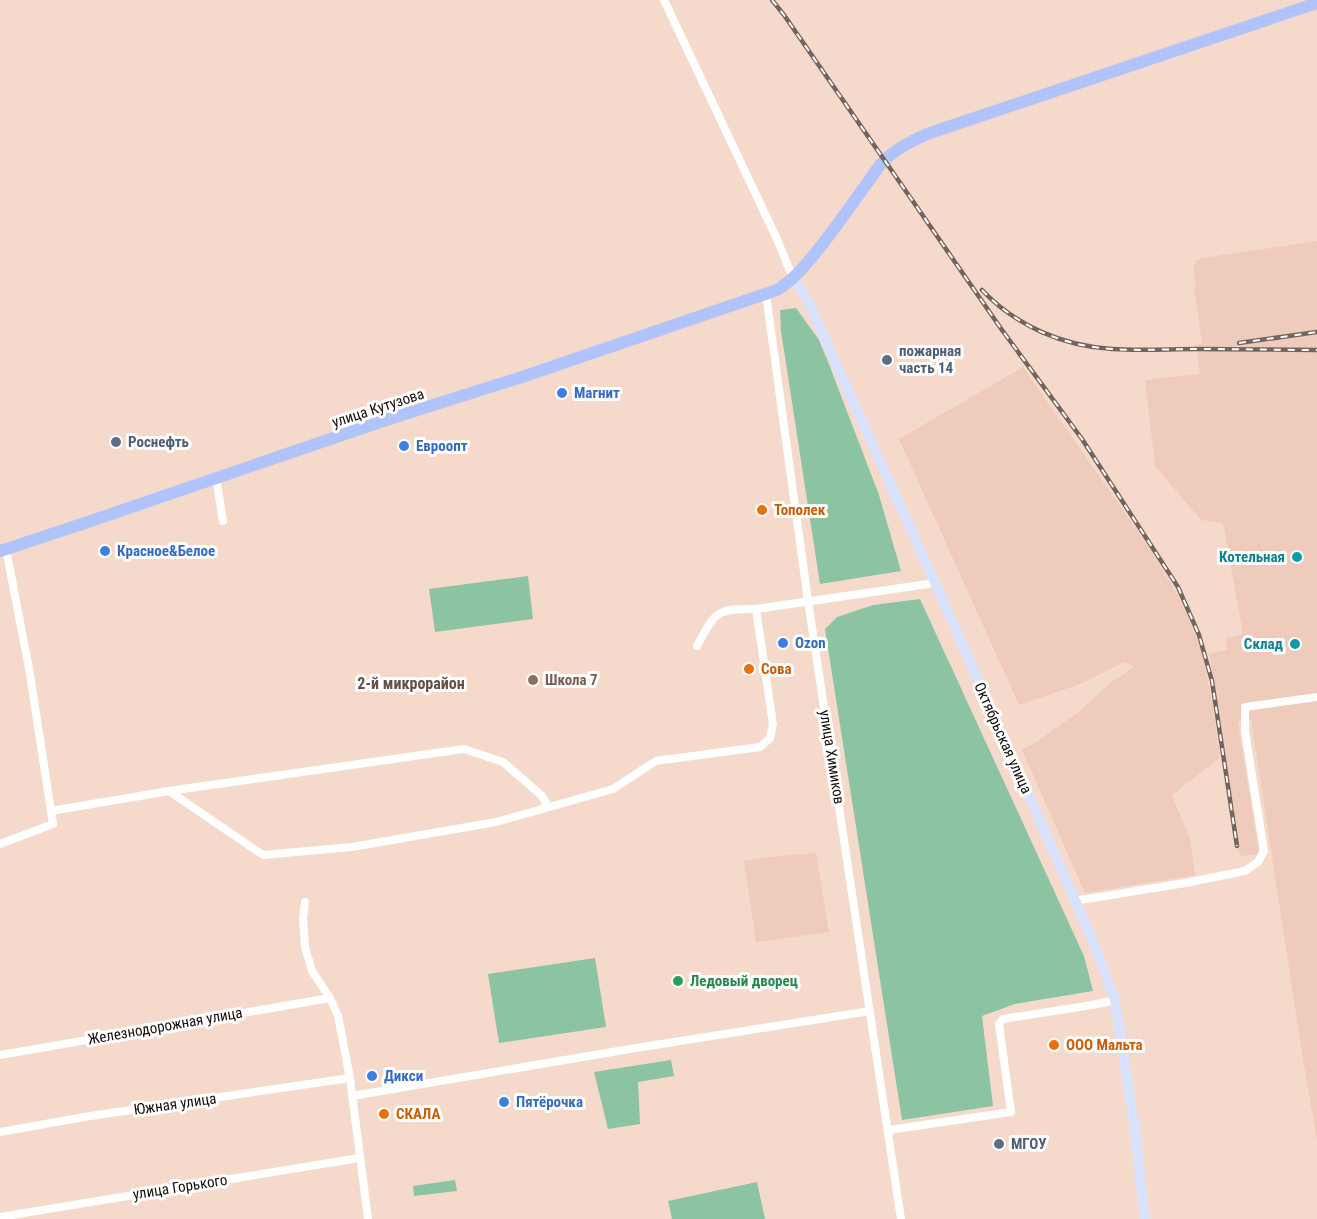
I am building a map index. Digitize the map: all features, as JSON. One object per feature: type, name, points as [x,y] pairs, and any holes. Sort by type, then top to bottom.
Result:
[{"type":"main road","name":"улица Кутузова","points":[[3,550],[766,294],[793,278],[819,249],[880,165],[904,144],[927,134],[1317,3]]},
{"type":"main road","name":"Октябрьская улица","points":[[793,278],[807,299],[935,583],[1108,978],[1115,1000],[1134,1124],[1145,1219]]},
{"type":"street","points":[[664,0],[776,237],[793,278]]},
{"type":"street","name":"улица Химиков","points":[[766,294],[808,601],[901,1219]]},
{"type":"street","points":[[216,477],[223,521]]},
{"type":"street","points":[[0,844],[53,824],[30,674],[3,550]]},
{"type":"street","points":[[697,646],[710,622],[722,611],[756,609],[935,583]]},
{"type":"street","points":[[169,791],[263,855],[352,847],[496,822],[613,789],[656,761],[760,747],[770,738],[773,724],[756,609]]},
{"type":"street","points":[[1074,901],[1185,884],[1245,871],[1258,862],[1264,851],[1245,730],[1245,707],[1317,697]]},
{"type":"street","points":[[51,811],[169,791],[464,749],[503,762],[541,795],[549,807]]},
{"type":"street","points":[[306,902],[303,919],[305,946],[312,971],[330,998],[338,1016],[350,1078],[368,1219]]},
{"type":"street","name":"Железнодорожная улица","points":[[0,1055],[330,998]]},
{"type":"street","points":[[889,1130],[1011,1112],[999,1024],[1003,1019],[1115,1000]]},
{"type":"street","points":[[352,1096],[870,1011]]},
{"type":"street","name":"Южная улица","points":[[0,1132],[90,1116],[350,1078]]},
{"type":"street","name":"улица Горького","points":[[0,1217],[359,1158]]},
{"type":"shaded area","points":[[1317,241],[1317,1139],[1251,719],[1238,722],[1259,854],[1240,856],[1208,654],[1227,650],[1226,638],[1243,634],[1223,523],[1201,520],[1155,466],[1145,380],[1200,374],[1196,345],[1202,344],[1194,287],[1196,286],[1193,265],[1196,264],[1195,261]]},
{"type":"shaded area","points":[[1023,367],[1148,546],[1180,599],[1201,647],[1213,705],[1220,758],[1172,795],[1190,839],[1195,875],[1085,893],[1022,750],[1081,710],[1110,683],[1134,667],[1125,662],[1083,683],[1019,705],[899,439]]},
{"type":"shaded area","points":[[816,853],[829,932],[756,942],[744,861]]},
{"type":"green space","points":[[796,308],[819,340],[830,367],[879,495],[901,571],[820,584],[781,331],[780,310]]},
{"type":"green space","points":[[528,576],[533,619],[435,632],[429,589]]},
{"type":"green space","points":[[920,599],[1084,956],[1093,991],[1015,1004],[982,1016],[993,1106],[902,1120],[825,629],[837,617],[873,605]]},
{"type":"green space","points":[[595,958],[606,1027],[499,1043],[488,974]]},
{"type":"green space","points":[[671,1060],[674,1076],[638,1082],[640,1124],[608,1129],[594,1072]]},
{"type":"green space","points":[[455,1180],[457,1191],[414,1196],[413,1186]]},
{"type":"green space","points":[[757,1182],[765,1219],[672,1219],[668,1201]]},
{"type":"railway","points":[[772,0],[1002,330],[1082,439],[1178,587],[1199,635],[1212,681],[1237,846]]},
{"type":"railway","points":[[982,290],[995,303],[1025,324],[1058,339],[1076,344],[1133,350],[1317,350]]},
{"type":"railway","points":[[1239,343],[1317,332]]},
{"type":"place","name":"пожарная часть 14","points":[[887,360]]},
{"type":"place","name":"Магнит","points":[[562,393]]},
{"type":"place","name":"Роснефть","points":[[116,442]]},
{"type":"place","name":"Евроопт","points":[[404,446]]},
{"type":"place","name":"Тополек","points":[[762,510]]},
{"type":"place","name":"Красное&Белое","points":[[105,551]]},
{"type":"place","name":"Котельная","points":[[1297,557]]},
{"type":"place","name":"Ozon","points":[[783,643]]},
{"type":"place","name":"Склад","points":[[1295,644]]},
{"type":"place","name":"Сова","points":[[749,669]]},
{"type":"place","name":"Школа 7","points":[[533,680]]},
{"type":"place","name":"Ледовый дворец","points":[[678,981]]},
{"type":"place","name":"ООО Мальта","points":[[1054,1045]]},
{"type":"place","name":"Дикси","points":[[372,1076]]},
{"type":"place","name":"Пятёрочка","points":[[504,1102]]},
{"type":"place","name":"СКАЛА","points":[[384,1114]]},
{"type":"place","name":"МГОУ","points":[[999,1144]]},
{"type":"district","name":"2-й микрорайон","points":[[411,683]]}]
